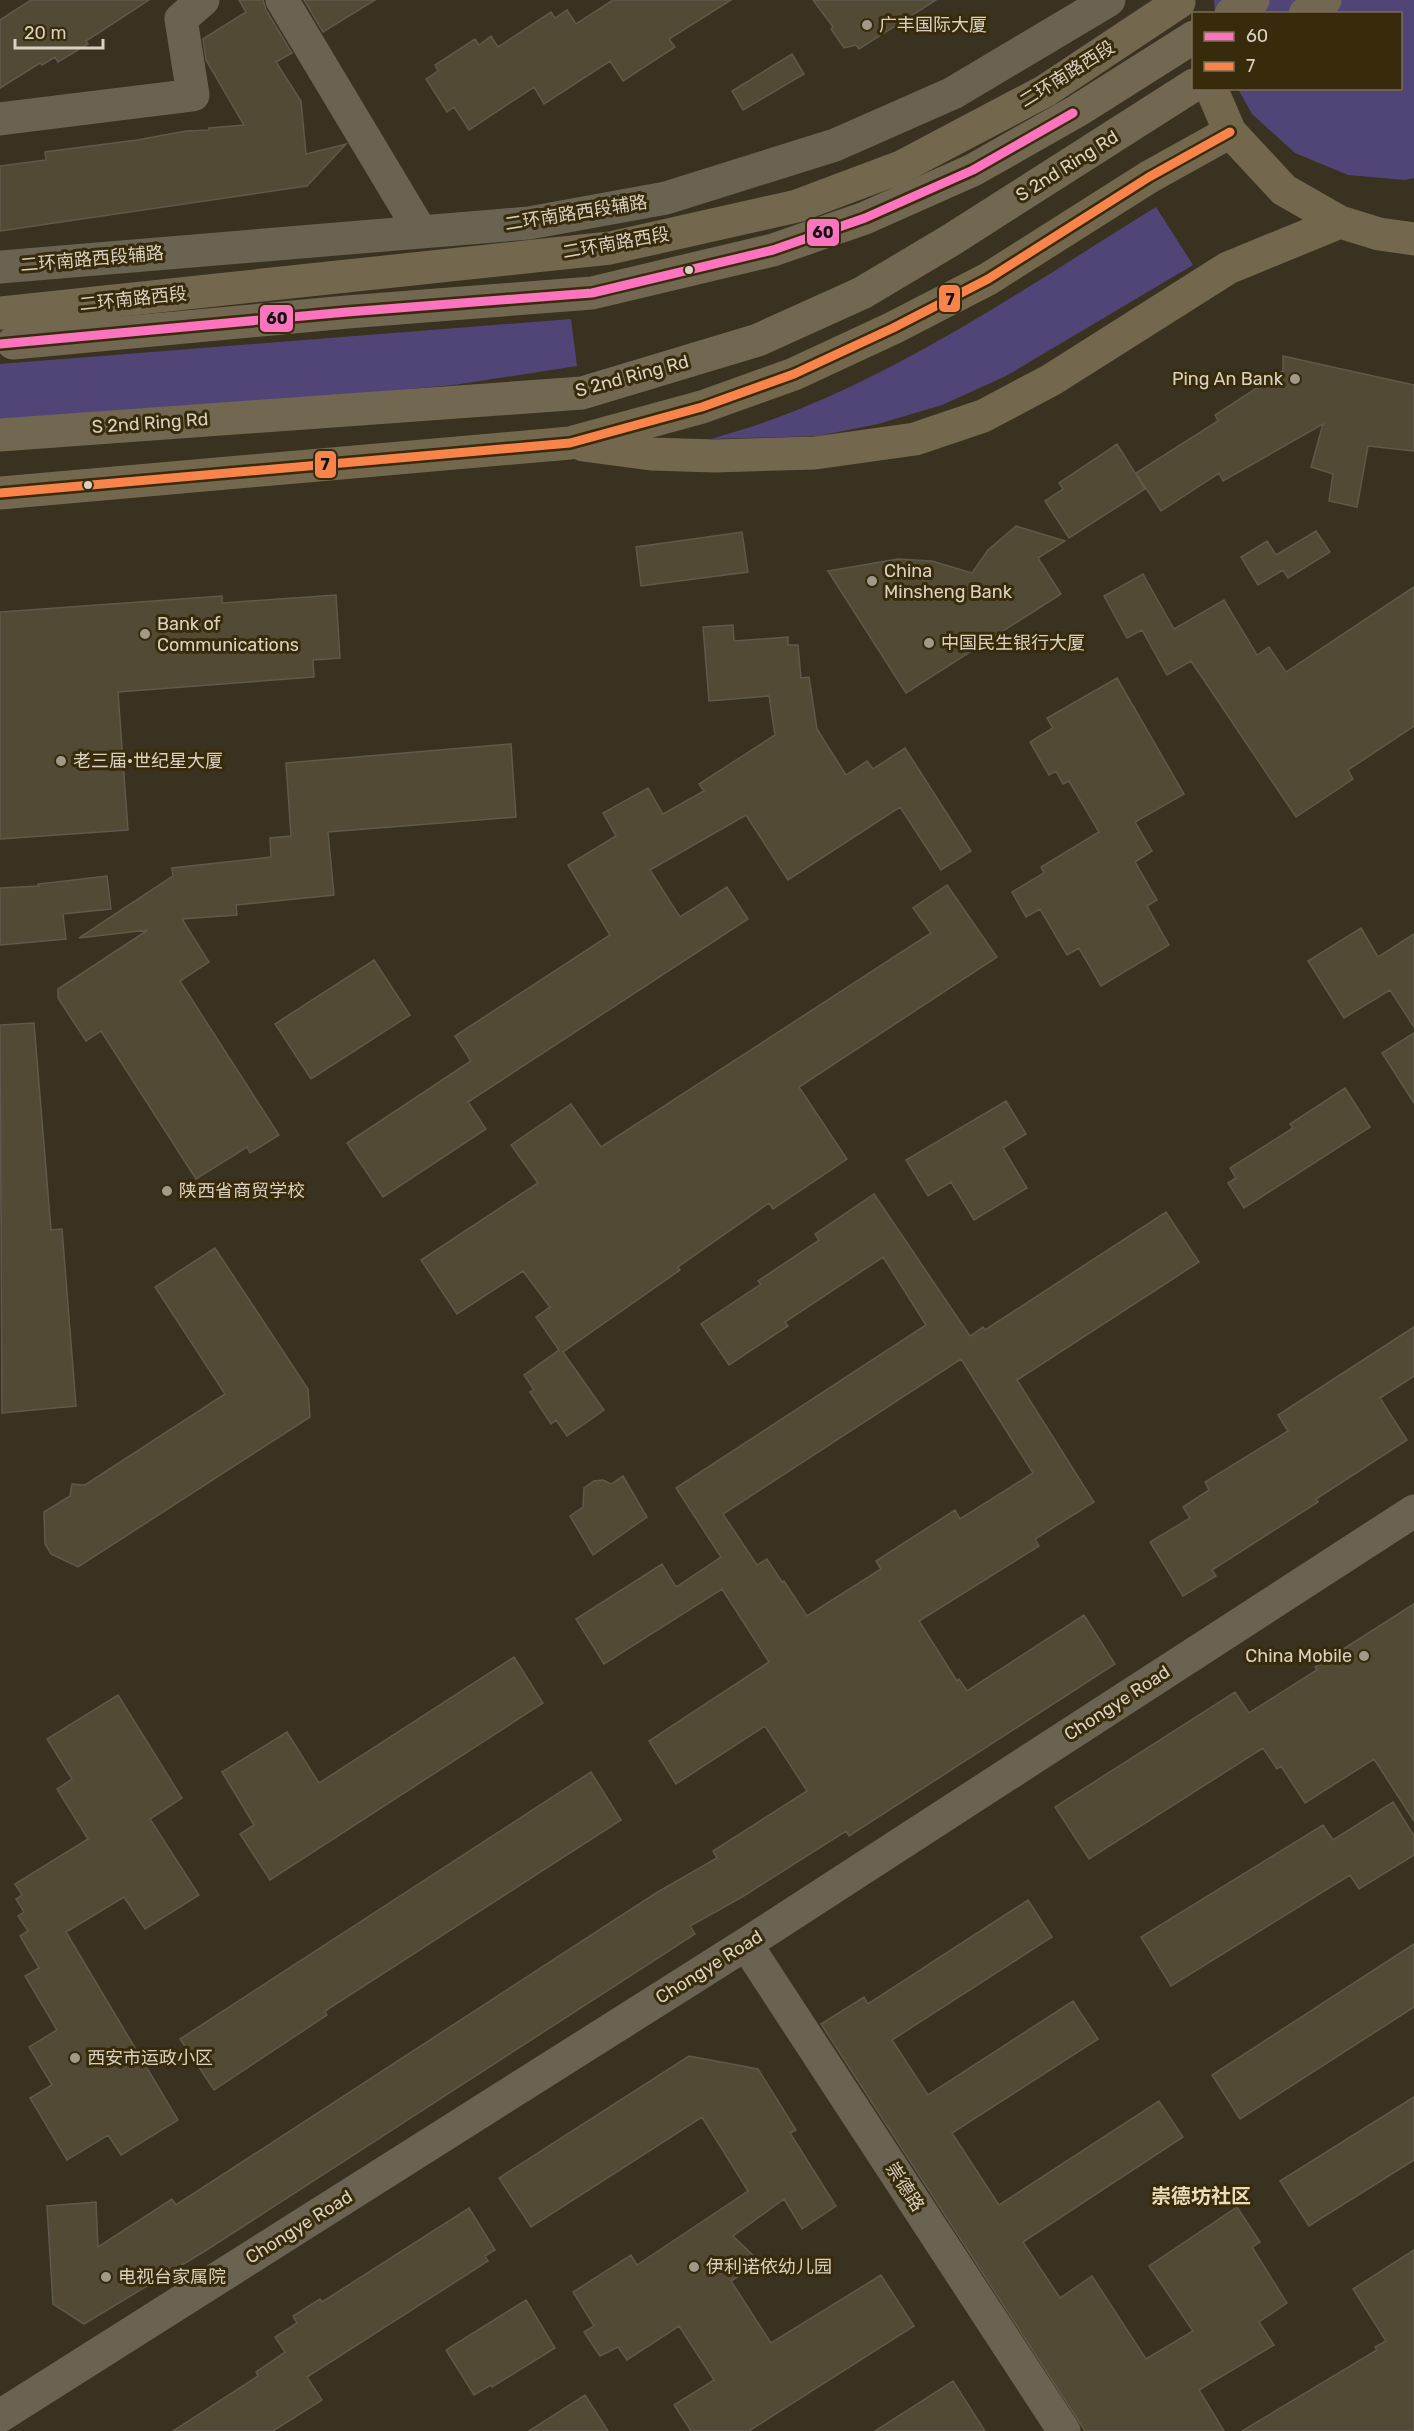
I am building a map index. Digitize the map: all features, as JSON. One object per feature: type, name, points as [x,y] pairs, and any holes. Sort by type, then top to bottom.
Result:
[{"type":"highway","points":[[1234,12],[1253,0]]},
{"type":"highway","points":[[1308,12],[1325,0]]},
{"type":"highway","points":[[6,344],[592,292],[773,250],[865,218],[974,171],[1077,111],[1192,38]]},
{"type":"highway","name":"S 2nd Ring Rd","points":[[10,434],[582,393],[660,371],[758,340],[862,293],[951,240],[1192,86]]},
{"type":"main road","points":[[1179,1],[1192,37]]},
{"type":"main road","name":"二环南路西段","points":[[0,313],[610,248],[797,206],[901,167],[1045,91],[1179,1]]},
{"type":"main road","points":[[1212,90],[1230,132],[1284,190],[1340,222],[1379,234],[1414,239]]},
{"type":"main road","points":[[0,494],[570,443],[702,407],[794,374],[893,328],[988,279],[1149,177],[1230,132]]},
{"type":"main road","points":[[570,443],[651,454],[715,456],[815,453],[915,440],[982,416],[1051,380],[1228,268],[1340,222]]},
{"type":"street","points":[[0,119],[193,94],[181,20],[203,0]]},
{"type":"street","points":[[282,0],[421,232]]},
{"type":"street","name":"二环南路西段辅路","points":[[0,267],[530,223],[666,198],[835,145],[953,93],[1109,0]]},
{"type":"street","name":"Chongye Road","points":[[0,2416],[746,1944],[1414,1511]]},
{"type":"street","name":"崇德路","points":[[746,1944],[1064,2431]]},
{"type":"shaded area","points":[[1214,0],[1414,0],[1414,178],[1405,180],[1348,175],[1295,153],[1252,114],[1239,90],[1402,90],[1402,12],[1215,12]]},
{"type":"shaded area","points":[[1156,207],[1193,265],[1006,376],[942,405],[878,424],[818,436],[711,439],[768,421],[819,401],[919,352]]},
{"type":"shaded area","points":[[571,319],[577,366],[454,385],[0,426],[0,364]]},
{"type":"building","points":[[31,0],[149,0],[86,41],[88,44],[58,62],[55,57],[42,65],[40,63],[0,88],[0,20]]},
{"type":"building","points":[[239,0],[263,0],[266,10],[292,53],[276,62],[301,101],[306,154],[346,144],[307,186],[0,231],[0,166],[46,160],[45,152],[186,131],[244,125],[206,60],[203,39],[246,12]]},
{"type":"building","points":[[304,0],[375,0],[323,32]]},
{"type":"building","points":[[613,0],[731,0],[669,39],[675,47],[623,81],[610,61],[544,104],[534,87],[469,130],[454,107],[447,112],[426,79],[438,71],[435,65],[475,39],[479,45],[491,36],[498,47],[551,12],[555,18],[567,10],[576,24]]},
{"type":"building","name":"广丰国际大厦","points":[[813,0],[936,0],[859,49],[856,45],[844,48],[831,29],[833,27]]},
{"type":"building","points":[[792,54],[804,74],[743,110],[732,91]]},
{"type":"building","points":[[1283,356],[1414,385],[1414,451],[1368,446],[1357,507],[1329,501],[1333,474],[1311,467],[1323,424],[1223,481],[1219,473],[1161,511],[1136,473],[1218,421],[1215,415],[1283,371]]},
{"type":"building","points":[[1117,444],[1145,489],[1069,538],[1045,501],[1063,489],[1059,483]]},
{"type":"building","name":"中国民生银行大厦","points":[[1016,526],[1065,541],[1038,558],[1061,594],[906,693],[828,571],[898,559],[932,561],[972,573],[988,550]]},
{"type":"building","points":[[1316,531],[1330,552],[1288,578],[1283,570],[1258,585],[1241,557],[1267,541],[1276,555]]},
{"type":"building","points":[[742,532],[748,572],[641,586],[636,547]]},
{"type":"building","points":[[1143,574],[1174,629],[1224,600],[1257,655],[1269,647],[1286,672],[1414,587],[1414,726],[1348,770],[1353,779],[1296,817],[1191,661],[1167,675],[1142,630],[1127,638],[1104,596]]},
{"type":"building","name":"老三届·世纪星大厦","points":[[336,595],[340,658],[313,660],[314,677],[118,692],[128,830],[0,839],[0,612],[222,596],[222,603]]},
{"type":"building","points":[[733,625],[734,641],[788,637],[788,645],[798,645],[801,678],[809,677],[817,729],[846,775],[867,761],[873,769],[905,748],[971,851],[941,870],[900,807],[788,880],[746,815],[650,870],[680,917],[727,887],[748,919],[468,1102],[486,1129],[383,1197],[347,1143],[471,1061],[455,1036],[610,935],[568,865],[616,836],[603,813],[648,788],[663,814],[704,791],[699,784],[775,735],[769,696],[709,701],[703,627]]},
{"type":"building","points":[[1117,678],[1184,794],[1135,822],[1152,851],[1135,862],[1157,900],[1147,906],[1169,945],[1101,986],[1079,948],[1067,955],[1040,909],[1026,917],[1012,892],[1044,873],[1041,867],[1099,832],[1069,781],[1063,784],[1056,771],[1049,775],[1030,742],[1053,728],[1047,718]]},
{"type":"building","points":[[511,744],[516,817],[328,832],[334,895],[236,905],[237,915],[182,919],[209,962],[180,981],[279,1135],[250,1153],[247,1147],[196,1179],[101,1031],[86,1041],[58,998],[58,989],[148,930],[79,938],[173,876],[172,868],[271,857],[270,838],[291,836],[286,763]]},
{"type":"building","points":[[107,876],[111,909],[63,914],[66,939],[0,945],[0,888],[39,886],[38,884]]},
{"type":"building","points":[[947,885],[997,957],[799,1087],[847,1159],[773,1209],[769,1203],[678,1267],[680,1270],[563,1352],[604,1410],[567,1436],[556,1420],[551,1424],[530,1392],[534,1390],[524,1375],[559,1350],[536,1317],[550,1307],[523,1271],[457,1314],[421,1260],[538,1183],[511,1145],[571,1104],[601,1147],[931,933],[913,908]]},
{"type":"building","points":[[1361,928],[1378,957],[1414,934],[1414,1027],[1390,990],[1344,1018],[1308,961]]},
{"type":"building","points":[[374,960],[410,1015],[311,1079],[275,1024]]},
{"type":"building","points":[[34,1023],[51,1230],[62,1229],[76,1406],[2,1413],[0,1025]]},
{"type":"building","points":[[1414,1033],[1414,1103],[1382,1053]]},
{"type":"building","points":[[1345,1088],[1370,1127],[1244,1208],[1228,1183],[1236,1178],[1230,1168],[1293,1128],[1290,1124]]},
{"type":"building","points":[[1006,1101],[1026,1134],[1003,1148],[1027,1188],[974,1220],[951,1182],[928,1196],[906,1160]]},
{"type":"building","points":[[874,1194],[970,1336],[983,1327],[985,1330],[1166,1212],[1199,1262],[1017,1380],[1094,1502],[1035,1539],[1039,1546],[919,1621],[957,1681],[959,1679],[967,1691],[1084,1615],[1115,1664],[849,1836],[846,1831],[742,1897],[690,1926],[695,1934],[205,2251],[84,2324],[53,2304],[47,2206],[96,2202],[98,2247],[172,2199],[176,2205],[656,1893],[717,1858],[713,1851],[807,1791],[765,1726],[676,1784],[649,1741],[769,1662],[722,1589],[604,1664],[576,1619],[662,1564],[676,1587],[721,1557],[676,1488],[926,1325],[883,1257],[785,1322],[788,1326],[729,1365],[701,1324],[761,1284],[758,1281],[819,1240],[815,1234]],"holes":[[[961,1359],[1033,1473],[960,1519],[955,1510],[876,1561],[881,1569],[807,1616],[767,1559],[757,1565],[723,1514]]]},
{"type":"building","points":[[215,1248],[308,1389],[310,1417],[78,1567],[51,1554],[45,1544],[44,1512],[70,1496],[72,1484],[85,1485],[225,1394],[155,1287]]},
{"type":"building","points":[[1414,1327],[1414,1376],[1380,1398],[1407,1440],[1316,1499],[1318,1502],[1212,1570],[1216,1576],[1183,1596],[1150,1542],[1190,1518],[1183,1507],[1209,1490],[1205,1482],[1288,1431],[1278,1415]]},
{"type":"building","points":[[623,1476],[647,1517],[593,1555],[570,1516],[583,1507],[584,1488],[594,1481],[603,1480],[611,1484]]},
{"type":"building","points":[[1414,1604],[1414,1821],[1374,1759],[1305,1803],[1281,1766],[1277,1769],[1263,1748],[1089,1859],[1055,1807],[1235,1692],[1249,1713],[1317,1670],[1315,1667]]},
{"type":"building","points":[[514,1657],[543,1703],[270,1880],[240,1834],[254,1825],[222,1772],[287,1732],[319,1783]]},
{"type":"building","points":[[118,1695],[182,1798],[150,1819],[199,1895],[145,1929],[124,1897],[66,1932],[178,2120],[121,2155],[108,2135],[67,2160],[30,2098],[52,2085],[29,2047],[57,2030],[25,1976],[39,1968],[20,1936],[28,1931],[18,1916],[24,1912],[16,1899],[22,1895],[15,1884],[88,1839],[57,1789],[72,1779],[47,1739]]},
{"type":"building","points":[[591,1772],[621,1820],[325,2011],[327,2015],[214,2090],[180,2039]]},
{"type":"building","points":[[1393,1802],[1414,1836],[1414,1855],[1359,1889],[1350,1875],[1171,1986],[1141,1937],[1323,1825],[1333,1840]]},
{"type":"building","points":[[1028,1900],[1052,1937],[892,2040],[928,2095],[1073,2001],[1098,2039],[952,2133],[999,2205],[1159,2101],[1183,2137],[1023,2242],[1060,2298],[1092,2276],[1146,2359],[1193,2331],[1149,2266],[1237,2207],[1260,2242],[1252,2247],[1287,2303],[1259,2322],[1274,2345],[1199,2390],[1224,2431],[1085,2431],[821,2024],[864,1997],[868,2004]]},
{"type":"building","points":[[1414,1944],[1414,2007],[1240,2119],[1212,2075]]},
{"type":"building","points":[[689,2056],[758,2069],[796,2130],[790,2133],[836,2206],[802,2229],[784,2199],[733,2236],[760,2262],[731,2281],[771,2343],[881,2275],[914,2326],[749,2431],[691,2431],[674,2405],[714,2380],[679,2326],[627,2360],[618,2347],[600,2356],[584,2332],[594,2326],[573,2292],[631,2255],[637,2265],[748,2191],[702,2117],[531,2227],[499,2178]]},
{"type":"building","points":[[1414,2097],[1414,2160],[1309,2226],[1280,2181]]},
{"type":"building","points":[[469,2208],[495,2250],[485,2256],[488,2261],[307,2377],[322,2400],[273,2431],[173,2431],[258,2376],[256,2372],[285,2352],[275,2337],[297,2323],[293,2316],[320,2299],[322,2302]]},
{"type":"building","points":[[1414,2250],[1414,2431],[1242,2431],[1377,2350],[1375,2347],[1386,2341],[1353,2289]]},
{"type":"building","points":[[526,2300],[555,2348],[492,2387],[491,2385],[474,2395],[446,2350]]},
{"type":"building","points":[[953,2381],[985,2431],[875,2431]]},
{"type":"building","points":[[585,2395],[608,2431],[529,2431]]},
{"type":"transit line","name":"60","points":[[0,344],[347,312],[592,293],[773,250],[865,218],[973,170],[1073,113]]},
{"type":"transit line","name":"7","points":[[0,493],[570,443],[702,407],[794,374],[893,328],[988,279],[1149,177],[1230,132]]},
{"type":"place","name":"广丰国际大厦","points":[[867,25]]},
{"type":"place","name":"Ping An Bank","points":[[1295,379]]},
{"type":"place","name":"China Minsheng Bank","points":[[872,581]]},
{"type":"place","name":"Bank of Communications","points":[[145,634]]},
{"type":"place","name":"中国民生银行大厦","points":[[929,643]]},
{"type":"place","name":"老三届·世纪星大厦","points":[[61,761]]},
{"type":"place","name":"陕西省商贸学校","points":[[167,1191]]},
{"type":"place","name":"China Mobile","points":[[1364,1656]]},
{"type":"place","name":"西安市运政小区","points":[[75,2058]]},
{"type":"place","name":"伊利诺依幼儿园","points":[[694,2267]]},
{"type":"place","name":"电视台家属院","points":[[106,2277]]},
{"type":"district","name":"崇德坊社区","points":[[1201,2196]]}]
